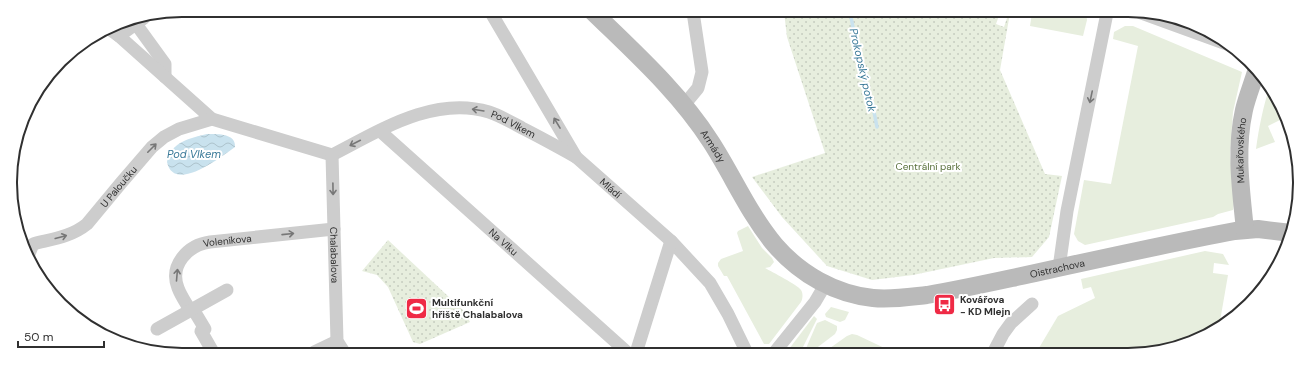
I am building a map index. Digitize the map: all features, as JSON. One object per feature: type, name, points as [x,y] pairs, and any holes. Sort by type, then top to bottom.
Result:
[{"type":"street","name":"Mládí","points":[[494,17],[576,157],[671,241],[710,283],[728,314],[745,348]]},
{"type":"street","name":"Armády","points":[[598,17],[684,105],[710,141],[755,218],[776,246],[800,268],[825,285]]},
{"type":"street","points":[[684,105],[698,88],[702,72],[694,17]]},
{"type":"street","points":[[1059,268],[1063,232],[1106,17]]},
{"type":"street","points":[[1162,21],[1209,39]]},
{"type":"street","points":[[141,23],[165,64],[165,77]]},
{"type":"street","points":[[119,36],[135,24]]},
{"type":"street","points":[[114,32],[212,119],[332,155]]},
{"type":"street","name":"Mukařovského","points":[[1245,230],[1239,165],[1239,145],[1244,110],[1255,76]]},
{"type":"street","name":"Pod Vlkem","points":[[332,155],[380,131],[419,114],[429,111],[460,109],[480,110],[499,116],[576,157]]},
{"type":"street","name":"U Paloučku","points":[[31,249],[33,244],[65,236],[81,229],[87,224],[152,147],[164,137],[179,129],[212,119]]},
{"type":"street","name":"Na Vlku","points":[[380,131],[622,348]]},
{"type":"street","name":"Chalabalova","points":[[332,155],[334,226],[341,347]]},
{"type":"street","name":"Voleníkova","points":[[211,348],[201,331],[205,329],[178,288],[176,280],[176,272],[182,257],[189,250],[198,244],[210,242],[334,226]]},
{"type":"street","name":"Oistrachova","points":[[825,285],[859,296],[900,299],[956,290],[1224,233],[1258,229],[1285,231]]},
{"type":"street","points":[[638,348],[671,241]]},
{"type":"street","points":[[778,348],[815,302],[825,285]]},
{"type":"street","points":[[158,329],[227,290]]},
{"type":"street","points":[[995,348],[1002,334],[1011,323],[1032,304]]},
{"type":"green space","name":"Centrální park","points":[[785,17],[999,17],[996,24],[1004,27],[1007,17],[1009,17],[1000,70],[1045,174],[1062,176],[1049,237],[1032,257],[994,258],[913,275],[872,280],[827,266],[782,217],[752,177],[825,153],[787,37]]},
{"type":"green space","points":[[1031,17],[1087,17],[1087,20],[1083,36],[1030,26]]},
{"type":"green space","points":[[1125,26],[1133,26],[1242,72],[1233,112],[1230,154],[1234,202],[1233,210],[1213,217],[1085,245],[1078,241],[1074,234],[1084,180],[1111,184],[1138,46],[1113,39],[1114,32]]},
{"type":"green space","points":[[1267,95],[1280,120],[1268,126],[1275,142],[1256,149],[1258,133]]},
{"type":"green space","points":[[748,226],[762,248],[774,262],[770,267],[765,268],[795,285],[801,290],[802,294],[801,302],[769,344],[764,344],[727,276],[724,276],[718,266],[721,259],[743,251],[737,233]]},
{"type":"green space","points":[[388,240],[465,312],[470,322],[420,344],[413,342],[388,287],[377,275],[362,271]]},
{"type":"green space","points":[[1205,251],[1223,254],[1229,265],[1214,263],[1213,273],[1228,275],[1220,319],[1201,331],[1181,339],[1149,347],[1039,348],[1058,316],[1095,298],[1091,287],[1083,289],[1081,279]]},
{"type":"green space","points":[[831,307],[849,312],[845,320],[840,322],[826,317],[825,314]]},
{"type":"green space","points":[[814,316],[817,319],[802,348],[790,348]]},
{"type":"green space","points":[[825,320],[837,326],[837,330],[835,334],[817,348],[806,348],[817,323]]},
{"type":"green space","points":[[852,334],[857,335],[884,348],[830,348]]},
{"type":"water","name":"Pod Vlkem","points":[[207,134],[225,135],[232,139],[235,147],[209,165],[188,174],[179,175],[171,171],[167,162],[172,150],[177,145],[188,139]]},
{"type":"waterway","name":"Prokopský potok","points":[[851,17],[862,73],[872,102],[877,127]]},
{"type":"place","name":"Kovářova - KD Mlejn","points":[[944,305]]},
{"type":"place","name":"Multifunkční hřiště Chalabalova","points":[[417,308]]}]
